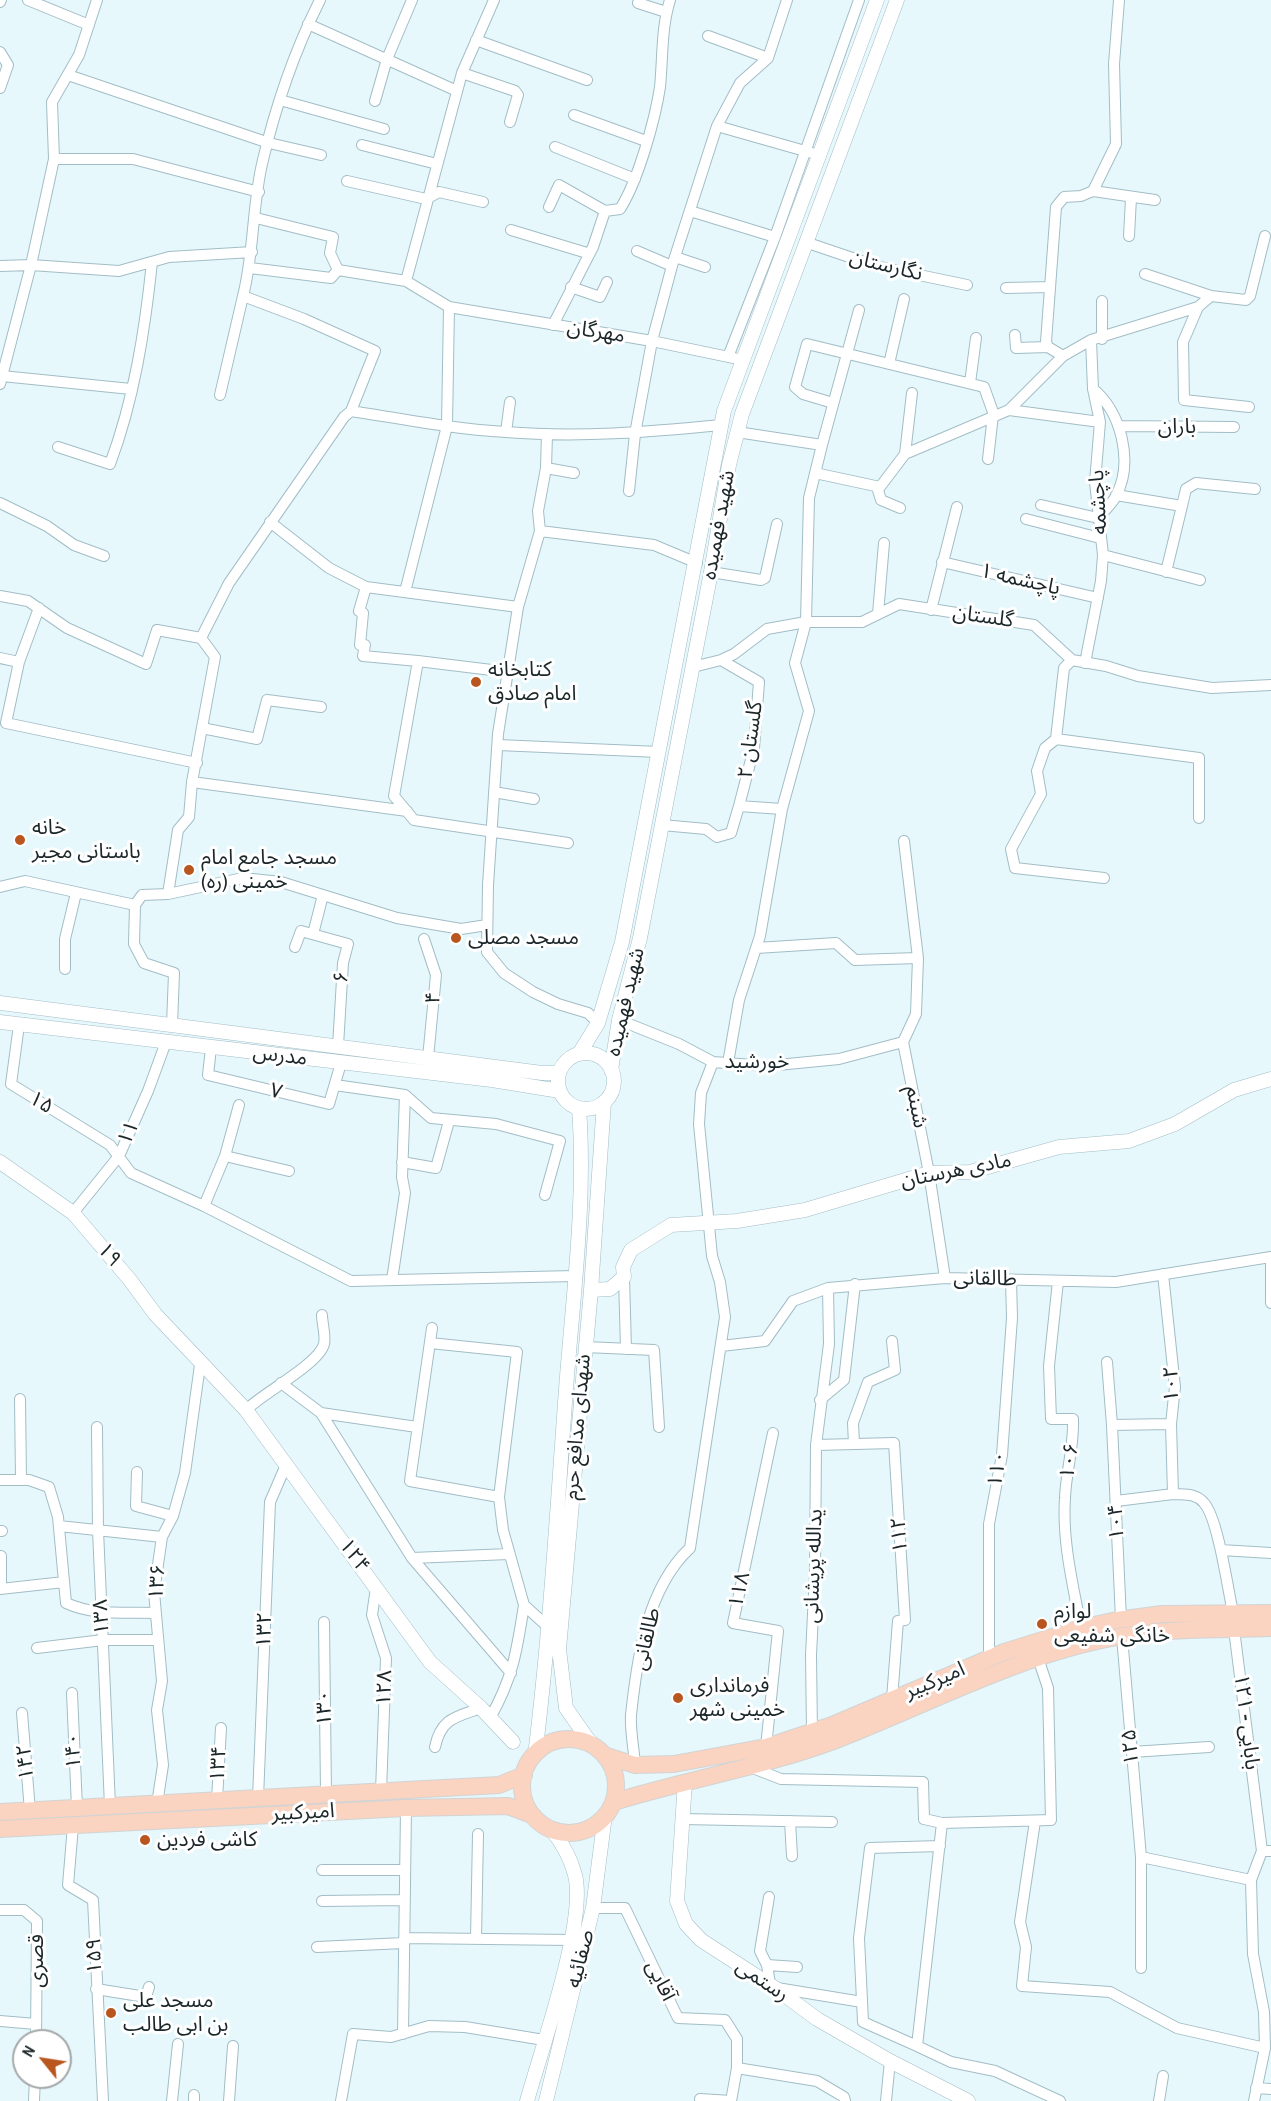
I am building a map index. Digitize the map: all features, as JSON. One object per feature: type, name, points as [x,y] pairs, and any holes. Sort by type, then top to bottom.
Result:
[{"type":"main road","name":"شهید فهمیده","points":[[579,1054],[598,1023],[622,942],[722,425],[743,360],[777,269],[812,153],[877,0]]},
{"type":"main road","name":"شهید فهمیده","points":[[611,1070],[619,1020],[663,825],[737,432],[784,298],[897,0]]},
{"type":"main road","points":[[777,269],[784,277],[794,274]]},
{"type":"main road","points":[[768,293],[778,292],[784,298]]},
{"type":"main road","points":[[635,875],[642,882],[652,879]]},
{"type":"main road","points":[[630,899],[642,896],[647,903]]},
{"type":"main road","name":"مدرس","points":[[0,1003],[542,1073],[559,1073]]},
{"type":"main road","points":[[105,1016],[105,1035]]},
{"type":"main road","name":"مدرس","points":[[0,1022],[523,1084],[560,1091]]},
{"type":"main road","points":[[579,1054],[594,1054],[602,1058],[611,1070],[613,1087],[604,1102],[597,1107],[579,1108],[564,1098],[560,1091],[559,1073],[570,1058],[579,1054]]},
{"type":"main road","name":"مادی هرستان","points":[[624,1277],[623,1268],[631,1250],[649,1236],[670,1225],[710,1223],[805,1210],[929,1173],[970,1172],[1059,1147],[1129,1141],[1175,1124],[1234,1090],[1271,1079]]},
{"type":"main road","name":"شهدای مدافع حرم","points":[[535,1755],[553,1649],[585,1347],[604,1102]]},
{"type":"main road","name":"شهدای مدافع حرم","points":[[579,1108],[581,1141],[575,1276],[548,1627],[566,1708],[598,1750]]},
{"type":"main road","name":"۱۹","points":[[0,1162],[73,1213],[200,1365]]},
{"type":"main road","points":[[591,1290],[610,1289],[624,1277]]},
{"type":"main road","name":"۱۲۴","points":[[200,1365],[246,1410],[430,1662],[513,1742]]},
{"type":"main road","name":"امیرکبیر","points":[[598,1750],[635,1766],[674,1764],[766,1747],[1038,1658],[1122,1637],[1233,1621],[1271,1613]]},
{"type":"main road","name":"امیرکبیر","points":[[609,1809],[685,1782],[750,1767],[836,1740],[904,1700],[989,1659],[1081,1628],[1121,1619],[1162,1614],[1233,1621],[1271,1628]]},
{"type":"main road","points":[[576,1740],[598,1750],[615,1777],[609,1809],[585,1830],[569,1833],[552,1830],[532,1815],[525,1800],[524,1775],[535,1755],[545,1746],[559,1741],[576,1740]]},
{"type":"main road","name":"امیرکبیر","points":[[0,1812],[499,1785],[524,1775]]},
{"type":"main road","name":"رستمی","points":[[685,1782],[677,1901],[686,1924],[701,1940],[772,1986],[817,2019],[890,2061],[968,2101]]},
{"type":"main road","points":[[332,1794],[341,1811]]},
{"type":"main road","name":"امیرکبیر","points":[[0,1830],[406,1808],[508,1806],[532,1815]]},
{"type":"main road","name":"صفائیه","points":[[546,2101],[593,1908],[609,1809]]},
{"type":"main road","name":"صفائیه","points":[[527,2101],[571,1940],[578,1901],[576,1876],[569,1858],[552,1830]]},
{"type":"street","points":[[28,0],[89,25]]},
{"type":"street","points":[[97,0],[79,55],[52,102],[54,159],[31,265],[1,380],[131,388]]},
{"type":"street","points":[[220,395],[250,268],[262,165],[280,100],[308,24],[320,0]]},
{"type":"street","points":[[375,101],[387,59],[412,0]]},
{"type":"street","points":[[406,281],[426,199],[462,73],[494,0]]},
{"type":"street","points":[[549,207],[559,185],[604,211],[620,208],[635,179],[660,87],[666,12],[670,0]]},
{"type":"street","points":[[629,491],[635,434],[652,341],[673,261],[717,126],[740,82],[768,58],[786,0]]},
{"type":"street","points":[[728,357],[775,237],[812,153],[859,0]]},
{"type":"street","points":[[1093,191],[1116,144],[1114,64],[1119,0]]},
{"type":"street","points":[[634,14],[639,1],[666,12]]},
{"type":"street","points":[[308,24],[457,91]]},
{"type":"street","points":[[708,36],[768,58]]},
{"type":"street","points":[[476,40],[587,80]]},
{"type":"street","points":[[0,52],[8,65],[0,88]]},
{"type":"street","points":[[462,73],[518,94],[510,122]]},
{"type":"street","points":[[68,75],[269,143],[321,154]]},
{"type":"street","points":[[280,100],[384,129]]},
{"type":"street","points":[[574,115],[646,141]]},
{"type":"street","points":[[717,126],[812,153]]},
{"type":"street","points":[[362,145],[437,164]]},
{"type":"street","points":[[555,147],[635,179]]},
{"type":"street","points":[[54,159],[133,159],[259,192]]},
{"type":"street","points":[[347,181],[426,199],[439,192],[483,202]]},
{"type":"street","points":[[1048,347],[1046,342],[1050,287],[1059,201],[1064,197],[1093,191],[1155,200]]},
{"type":"street","points":[[1129,236],[1131,198]]},
{"type":"street","points":[[554,325],[587,253],[593,247],[604,211]]},
{"type":"street","points":[[690,211],[775,237]]},
{"type":"street","points":[[256,218],[333,237],[330,252],[338,270]]},
{"type":"street","points":[[511,230],[587,253]]},
{"type":"street","points":[[1145,274],[1211,296],[1248,299],[1265,236]]},
{"type":"street","name":"نگارستان","points":[[805,242],[876,266],[967,285]]},
{"type":"street","points":[[637,251],[705,267]]},
{"type":"street","points":[[0,266],[31,265],[119,271],[169,257],[252,252]]},
{"type":"street","points":[[58,447],[110,464],[121,434],[139,358],[152,262]]},
{"type":"street","points":[[250,268],[331,278],[338,270]]},
{"type":"street","points":[[338,270],[406,281],[449,307],[447,426],[405,592]]},
{"type":"street","points":[[572,287],[600,297],[607,282]]},
{"type":"street","points":[[1006,288],[1050,287]]},
{"type":"street","points":[[201,638],[229,583],[344,417],[351,411],[375,351],[304,319],[243,296]]},
{"type":"street","points":[[1009,410],[1063,356],[1097,340],[1198,307],[1211,296]]},
{"type":"street","points":[[889,364],[904,299]]},
{"type":"street","name":"پاچشمه","points":[[1085,663],[1098,598],[1103,555],[1095,482],[1100,422],[1093,389],[1102,301]]},
{"type":"street","name":"مهرگان","points":[[449,307],[652,341],[743,360]]},
{"type":"street","points":[[1198,307],[1183,342],[1184,400],[1249,407]]},
{"type":"street","points":[[728,1063],[739,1000],[756,948],[782,809],[809,711],[795,663],[806,622],[809,498],[860,310]]},
{"type":"street","points":[[1015,335],[1016,348],[1048,347],[1063,356]]},
{"type":"street","points":[[970,383],[976,338]]},
{"type":"street","points":[[833,404],[798,391],[795,387],[807,344],[985,388],[993,415],[988,459]]},
{"type":"street","points":[[1041,505],[1098,518],[1116,495],[1125,455],[1119,426],[1103,397],[1093,389]]},
{"type":"street","points":[[905,454],[912,393]]},
{"type":"street","points":[[506,432],[510,402]]},
{"type":"street","points":[[815,473],[877,487],[882,485],[905,454],[1009,410],[1100,422]]},
{"type":"street","points":[[351,411],[447,426],[547,434],[635,434],[722,425]]},
{"type":"street","name":"باران","points":[[1119,426],[1234,427]]},
{"type":"street","points":[[737,432],[822,445]]},
{"type":"street","points":[[547,434],[546,468],[538,511],[540,531],[518,607],[498,745],[491,833],[487,952],[504,973],[533,992],[558,1004],[588,1013],[598,1023]]},
{"type":"street","points":[[546,468],[574,473]]},
{"type":"street","points":[[1166,572],[1186,489],[1196,483],[1256,489]]},
{"type":"street","points":[[877,487],[881,500],[900,507]]},
{"type":"street","points":[[1116,495],[1182,506]]},
{"type":"street","points":[[0,503],[47,526],[74,545],[104,556]]},
{"type":"street","points":[[931,609],[957,507]]},
{"type":"street","points":[[1026,519],[1100,538]]},
{"type":"street","points":[[270,522],[328,568],[366,587],[518,607]]},
{"type":"street","points":[[711,573],[765,578],[777,524]]},
{"type":"street","points":[[540,531],[654,545],[697,563]]},
{"type":"street","points":[[878,614],[884,543]]},
{"type":"street","points":[[1103,555],[1200,580]]},
{"type":"street","name":"پاچشمه ۱","points":[[942,561],[1098,598]]},
{"type":"street","points":[[366,587],[358,610],[363,613],[360,645],[365,645],[363,656],[508,672]]},
{"type":"street","points":[[0,596],[28,601],[67,628],[146,664],[157,630],[201,638],[215,657],[192,782],[189,817],[178,830],[168,894]]},
{"type":"street","name":"گلستان","points":[[693,667],[721,660],[767,629],[806,622],[861,622],[899,604],[1034,625],[1072,660],[1138,676],[1212,688],[1271,685]]},
{"type":"street","points":[[39,608],[19,662],[6,723],[197,763]]},
{"type":"street","points":[[0,658],[19,662]]},
{"type":"street","name":"گلستان ۲","points":[[721,660],[759,682],[754,748],[740,806]]},
{"type":"street","points":[[1056,739],[1064,668],[1072,660]]},
{"type":"street","points":[[418,661],[394,796],[414,820],[567,843]]},
{"type":"street","points":[[202,728],[256,739],[267,700],[321,707]]},
{"type":"street","points":[[1104,878],[1015,868],[1011,849],[1041,795],[1037,771],[1044,748],[1056,739],[1199,758],[1199,818]]},
{"type":"street","points":[[498,745],[659,752]]},
{"type":"street","points":[[192,782],[407,811]]},
{"type":"street","points":[[494,792],[534,799]]},
{"type":"street","points":[[663,825],[706,829],[717,837],[731,833],[740,806],[782,809]]},
{"type":"street","points":[[903,1042],[916,1014],[918,958],[904,841]]},
{"type":"street","points":[[171,1025],[174,973],[144,963],[134,944],[135,905],[142,895],[168,894],[243,878],[281,882],[397,918],[461,929],[487,925]]},
{"type":"street","points":[[0,887],[25,881],[135,905]]},
{"type":"street","points":[[65,969],[65,939],[76,893]]},
{"type":"street","points":[[294,946],[301,931],[313,934],[323,895]]},
{"type":"street","name":"۶","points":[[313,934],[348,944],[343,963],[338,1046]]},
{"type":"street","name":"۴","points":[[424,939],[436,975],[428,1058]]},
{"type":"street","points":[[756,948],[836,943],[855,960],[918,958]]},
{"type":"street","name":"خورشید","points":[[619,1020],[679,1044],[713,1062],[767,1066],[839,1059],[903,1042]]},
{"type":"street","name":"۱۵","points":[[19,1025],[11,1084],[110,1145],[119,1156]]},
{"type":"street","name":"۱۱","points":[[73,1213],[119,1156],[148,1091],[166,1042]]},
{"type":"street","name":"شبنم","points":[[903,1042],[929,1173],[945,1278]]},
{"type":"street","name":"۷","points":[[211,1048],[208,1075],[329,1104],[341,1063]]},
{"type":"street","name":"طالقانی","points":[[635,1766],[631,1717],[644,1640],[660,1586],[676,1560],[690,1548],[725,1317],[720,1282],[712,1256],[710,1223],[700,1159],[701,1093],[713,1062]]},
{"type":"street","points":[[335,1085],[405,1095],[431,1118],[496,1124],[560,1141],[545,1195]]},
{"type":"street","points":[[392,1280],[405,1193],[402,1162],[405,1095]]},
{"type":"street","points":[[204,1206],[225,1156],[239,1105]]},
{"type":"street","points":[[402,1162],[436,1168],[449,1120]]},
{"type":"street","points":[[119,1156],[131,1173],[204,1206],[351,1281],[575,1276]]},
{"type":"street","points":[[225,1156],[289,1172]]},
{"type":"street","points":[[1271,1257],[1271,1303]]},
{"type":"street","name":"طالقانی","points":[[721,1346],[765,1341],[793,1301],[828,1288],[945,1278],[1116,1282],[1271,1257]]},
{"type":"street","name":"۱۰۲","points":[[1163,1274],[1175,1387],[1172,1424],[1173,1494]]},
{"type":"street","points":[[624,1277],[626,1349]]},
{"type":"street","name":"۱۱۰","points":[[989,1659],[989,1524],[1002,1455],[1012,1318],[1011,1280]]},
{"type":"street","name":"۱۰۶","points":[[1058,1281],[1049,1366],[1051,1419],[1073,1419],[1074,1446],[1065,1496],[1064,1526],[1081,1628]]},
{"type":"street","points":[[820,1400],[844,1380],[855,1284]]},
{"type":"street","name":"یدالله پریشانی","points":[[812,1733],[811,1655],[815,1573],[816,1445],[829,1344],[828,1288]]},
{"type":"street","points":[[246,1410],[260,1396],[315,1358],[324,1343],[322,1315]]},
{"type":"street","points":[[432,1328],[410,1481],[499,1497]]},
{"type":"street","points":[[854,1444],[853,1423],[868,1382],[894,1370],[892,1341]]},
{"type":"street","points":[[430,1343],[517,1352],[499,1497],[509,1554],[524,1605],[506,1690],[485,1713],[446,1721],[438,1734],[435,1746]]},
{"type":"street","points":[[585,1347],[654,1350],[659,1427]]},
{"type":"street","name":"۱۰۴","points":[[1107,1362],[1121,1619]]},
{"type":"street","name":"۱۳۶","points":[[157,1804],[163,1766],[157,1710],[162,1681],[154,1592],[162,1537],[173,1516],[185,1473],[200,1365]]},
{"type":"street","points":[[281,1383],[321,1413],[412,1558],[511,1673]]},
{"type":"street","points":[[20,1399],[21,1480]]},
{"type":"street","points":[[321,1413],[417,1427]]},
{"type":"street","points":[[1112,1425],[1172,1424]]},
{"type":"street","name":"۱۳۸","points":[[97,1427],[98,1530],[110,1806]]},
{"type":"street","name":"۱۱۸","points":[[766,1747],[778,1631],[733,1623],[773,1433]]},
{"type":"street","name":"۱۱۲","points":[[816,1445],[894,1443],[905,1620],[898,1621],[904,1700]]},
{"type":"street","name":"۱۳۲","points":[[258,1798],[270,1502],[286,1465]]},
{"type":"street","points":[[137,1472],[136,1506],[173,1516]]},
{"type":"street","points":[[0,1480],[21,1480],[49,1487],[59,1526],[66,1603],[79,1609],[102,1612],[156,1613]]},
{"type":"street","points":[[1116,1501],[1173,1494],[1194,1495],[1205,1504],[1221,1550],[1233,1621]]},
{"type":"street","points":[[59,1526],[162,1537]]},
{"type":"street","points":[[1221,1550],[1271,1552]]},
{"type":"street","points":[[412,1558],[509,1554]]},
{"type":"street","points":[[1,1556],[1,1589],[64,1582]]},
{"type":"street","name":"۱۲۸","points":[[376,1588],[372,1615],[386,1658],[381,1791]]},
{"type":"street","points":[[524,1605],[548,1627]]},
{"type":"street","name":"بابایی - ۱۲۱","points":[[1233,1621],[1266,1851]]},
{"type":"street","name":"۱۳۰","points":[[324,1622],[332,1794]]},
{"type":"street","name":"۱۲۵","points":[[1122,1637],[1141,1857],[1141,1968]]},
{"type":"street","points":[[37,1648],[103,1640],[158,1640]]},
{"type":"street","points":[[750,1767],[781,1779],[923,1782],[924,1819],[942,1823],[1051,1820],[1048,1688],[1038,1658]]},
{"type":"street","name":"۱۴۰","points":[[72,1693],[77,1808]]},
{"type":"street","name":"۱۴۲","points":[[22,1713],[30,1811]]},
{"type":"street","name":"۱۳۴","points":[[217,1800],[221,1728]]},
{"type":"street","points":[[1132,1752],[1209,1747]]},
{"type":"street","points":[[403,2034],[406,1808]]},
{"type":"street","points":[[683,1819],[832,1822]]},
{"type":"street","points":[[790,1821],[792,1856]]},
{"type":"street","points":[[1035,1821],[1020,1922],[1026,1947],[1022,1986],[1110,1992],[1177,2028],[1264,2048]]},
{"type":"street","points":[[917,2046],[942,1823]]},
{"type":"street","name":"۱۵۹","points":[[73,1826],[68,1885],[93,1900],[103,2101]]},
{"type":"street","points":[[476,1939],[478,1833]]},
{"type":"street","points":[[940,1846],[870,1848],[859,1938],[863,2022],[951,2062],[995,2071],[1060,2101]]},
{"type":"street","points":[[1254,2101],[1264,2048],[1264,2012],[1253,1954],[1251,1880],[1266,1851]]},
{"type":"street","points":[[1141,1857],[1251,1880]]},
{"type":"street","points":[[322,1870],[405,1870]]},
{"type":"street","points":[[769,1897],[760,1951],[767,1965],[772,1986],[862,2002]]},
{"type":"street","points":[[322,1901],[405,1900]]},
{"type":"street","name":"آقایی","points":[[593,1908],[625,1908],[678,2018],[725,2020],[737,2039],[737,2068]]},
{"type":"street","name":"قصری","points":[[0,1910],[24,1910],[37,1921],[36,2029]]},
{"type":"street","points":[[317,1947],[404,1940],[571,1940]]},
{"type":"street","points":[[767,1965],[797,1967]]},
{"type":"street","points":[[96,1989],[146,1997],[149,1986]]},
{"type":"street","points":[[0,2021],[36,2024]]},
{"type":"street","points":[[341,2101],[353,2034],[391,2037],[429,2026],[465,2027],[544,2040]]},
{"type":"street","points":[[172,2101],[178,2044]]},
{"type":"street","points":[[229,2101],[233,2046]]},
{"type":"street","points":[[886,2101],[890,2061]]},
{"type":"street","points":[[700,2099],[731,2101],[737,2068],[817,2081],[844,2097],[845,2101]]},
{"type":"street","points":[[1159,2101],[1163,2076]]},
{"type":"street","points":[[1256,2088],[1271,2089]]},
{"type":"place","name":"کتابخانه امام صادق","points":[[476,682]]},
{"type":"place","name":"خانه باستانی مجیر","points":[[20,840]]},
{"type":"place","name":"مسجد جامع امام خمینی (ره)","points":[[189,870]]},
{"type":"place","name":"مسجد مصلی","points":[[456,938]]},
{"type":"place","name":"لوازم خانگی شفیعی","points":[[1042,1624]]},
{"type":"place","name":"فرمانداری خمینی شهر","points":[[678,1698]]},
{"type":"place","name":"کاشی فردین","points":[[145,1840]]},
{"type":"place","name":"مسجد علی بن ابی طالب","points":[[111,2013]]}]
